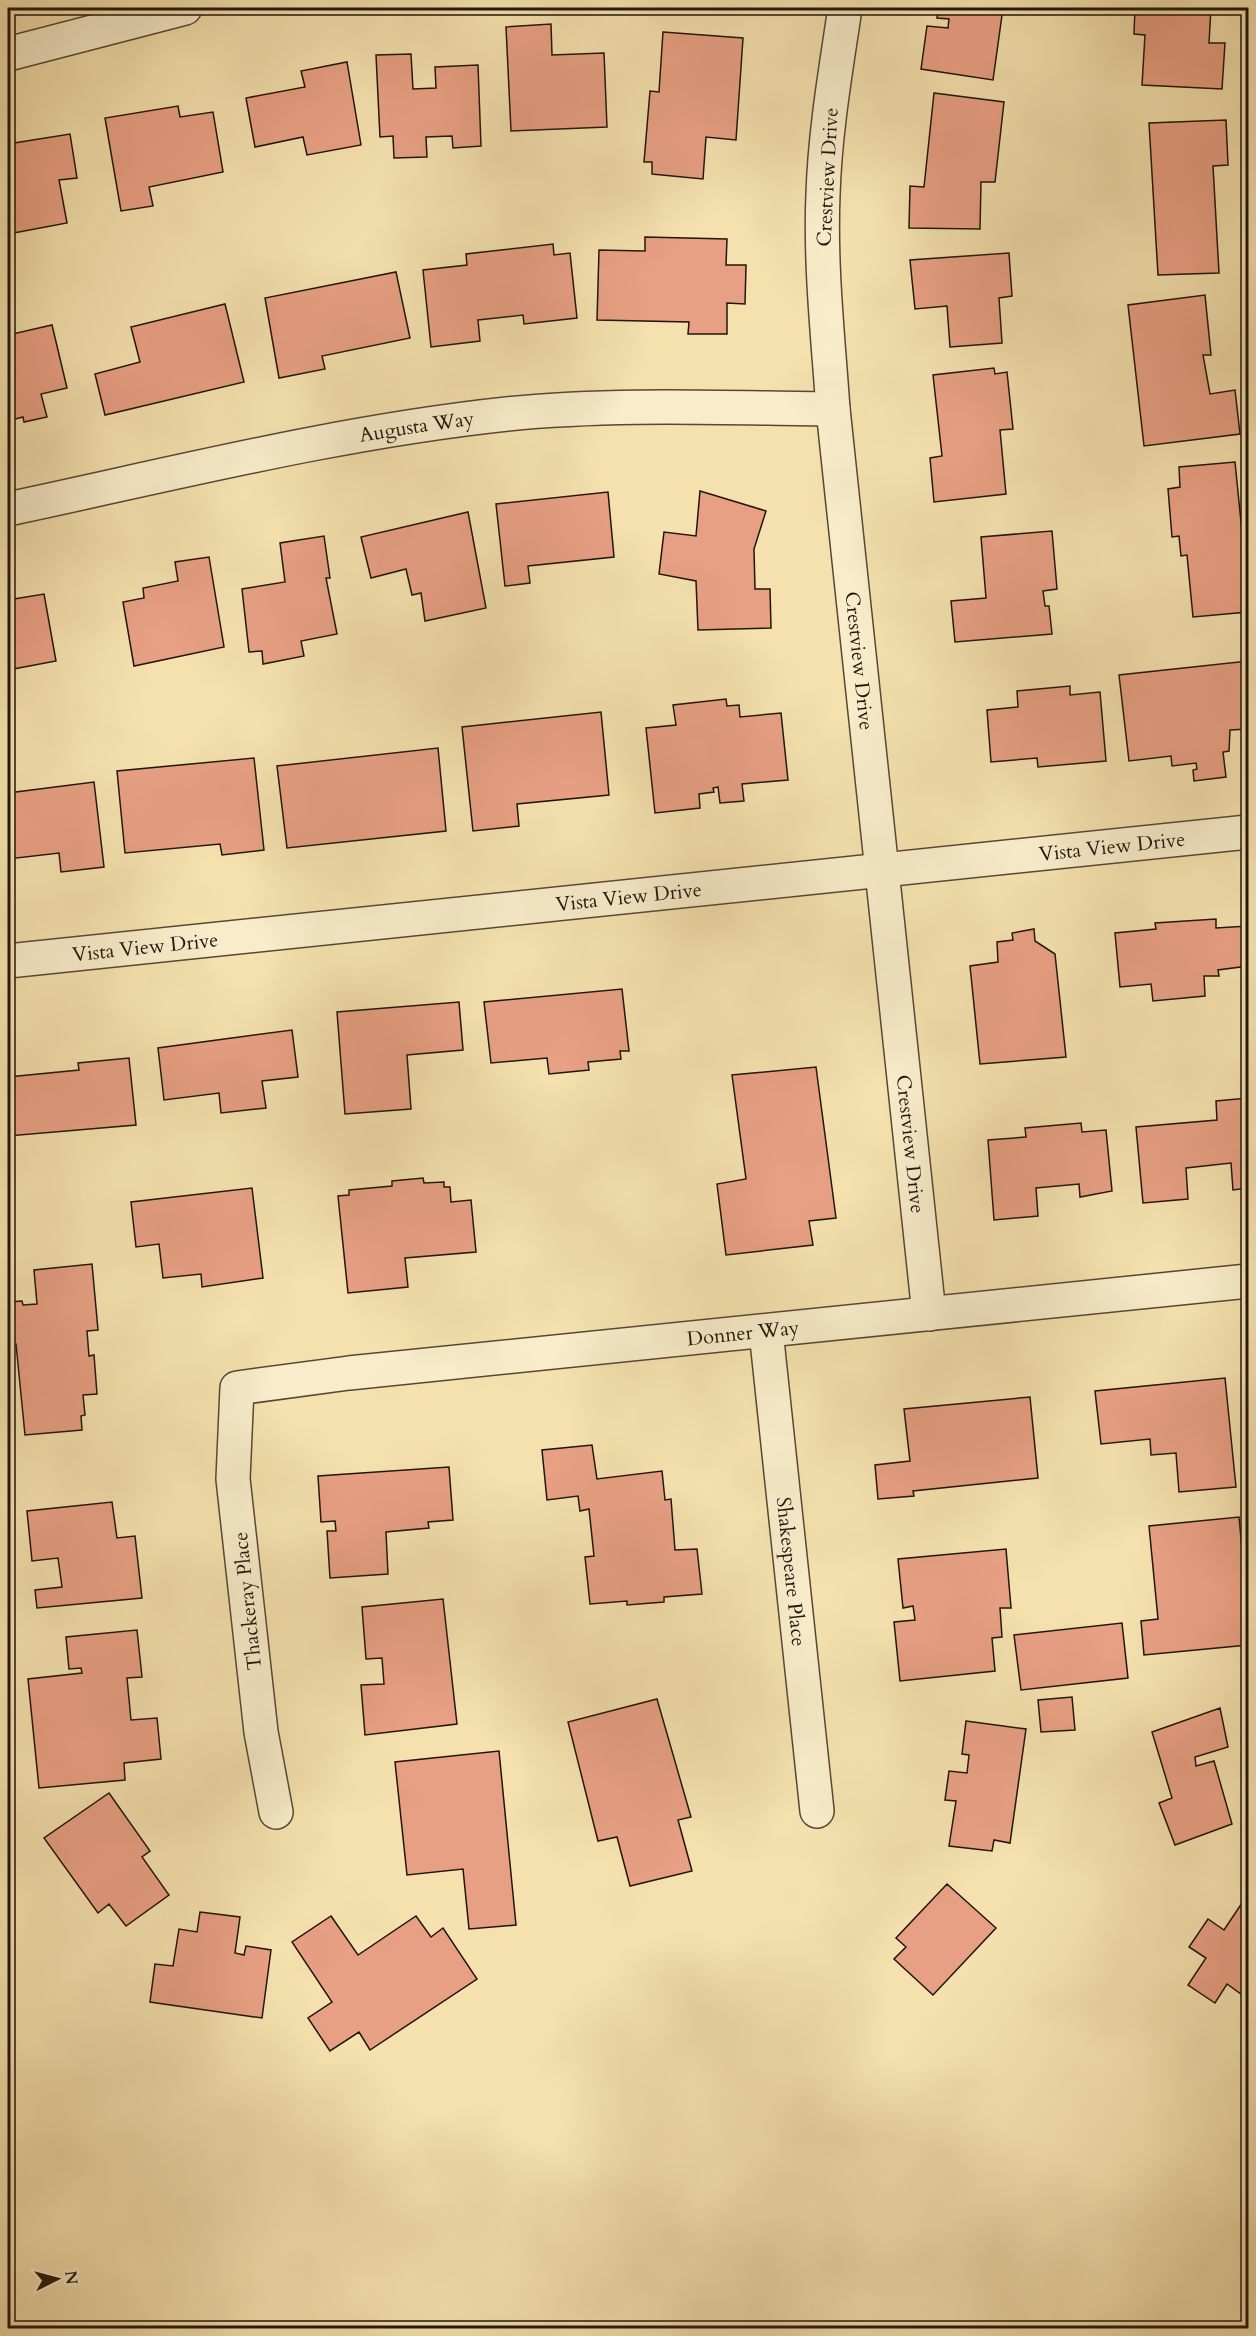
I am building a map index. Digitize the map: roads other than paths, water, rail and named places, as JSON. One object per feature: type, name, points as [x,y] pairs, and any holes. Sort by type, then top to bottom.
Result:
[{"type":"street","points":[[8,54],[185,8]]},
{"type":"street","name":"Crestview Drive","points":[[845,8],[825,147],[822,196],[824,295],[833,409],[929,1314]]},
{"type":"street","name":"Augusta Way","points":[[8,509],[343,438],[485,417],[672,408],[833,409]]},
{"type":"street","name":"Vista View Drive","points":[[8,961],[1248,832]]},
{"type":"street","name":"Donner Way","points":[[237,1388],[349,1373],[1248,1281]]},
{"type":"street","name":"Shakespeare Place","points":[[766,1331],[817,1811]]},
{"type":"street","name":"Thackeray Place","points":[[237,1388],[233,1479],[261,1732],[276,1812]]}]
